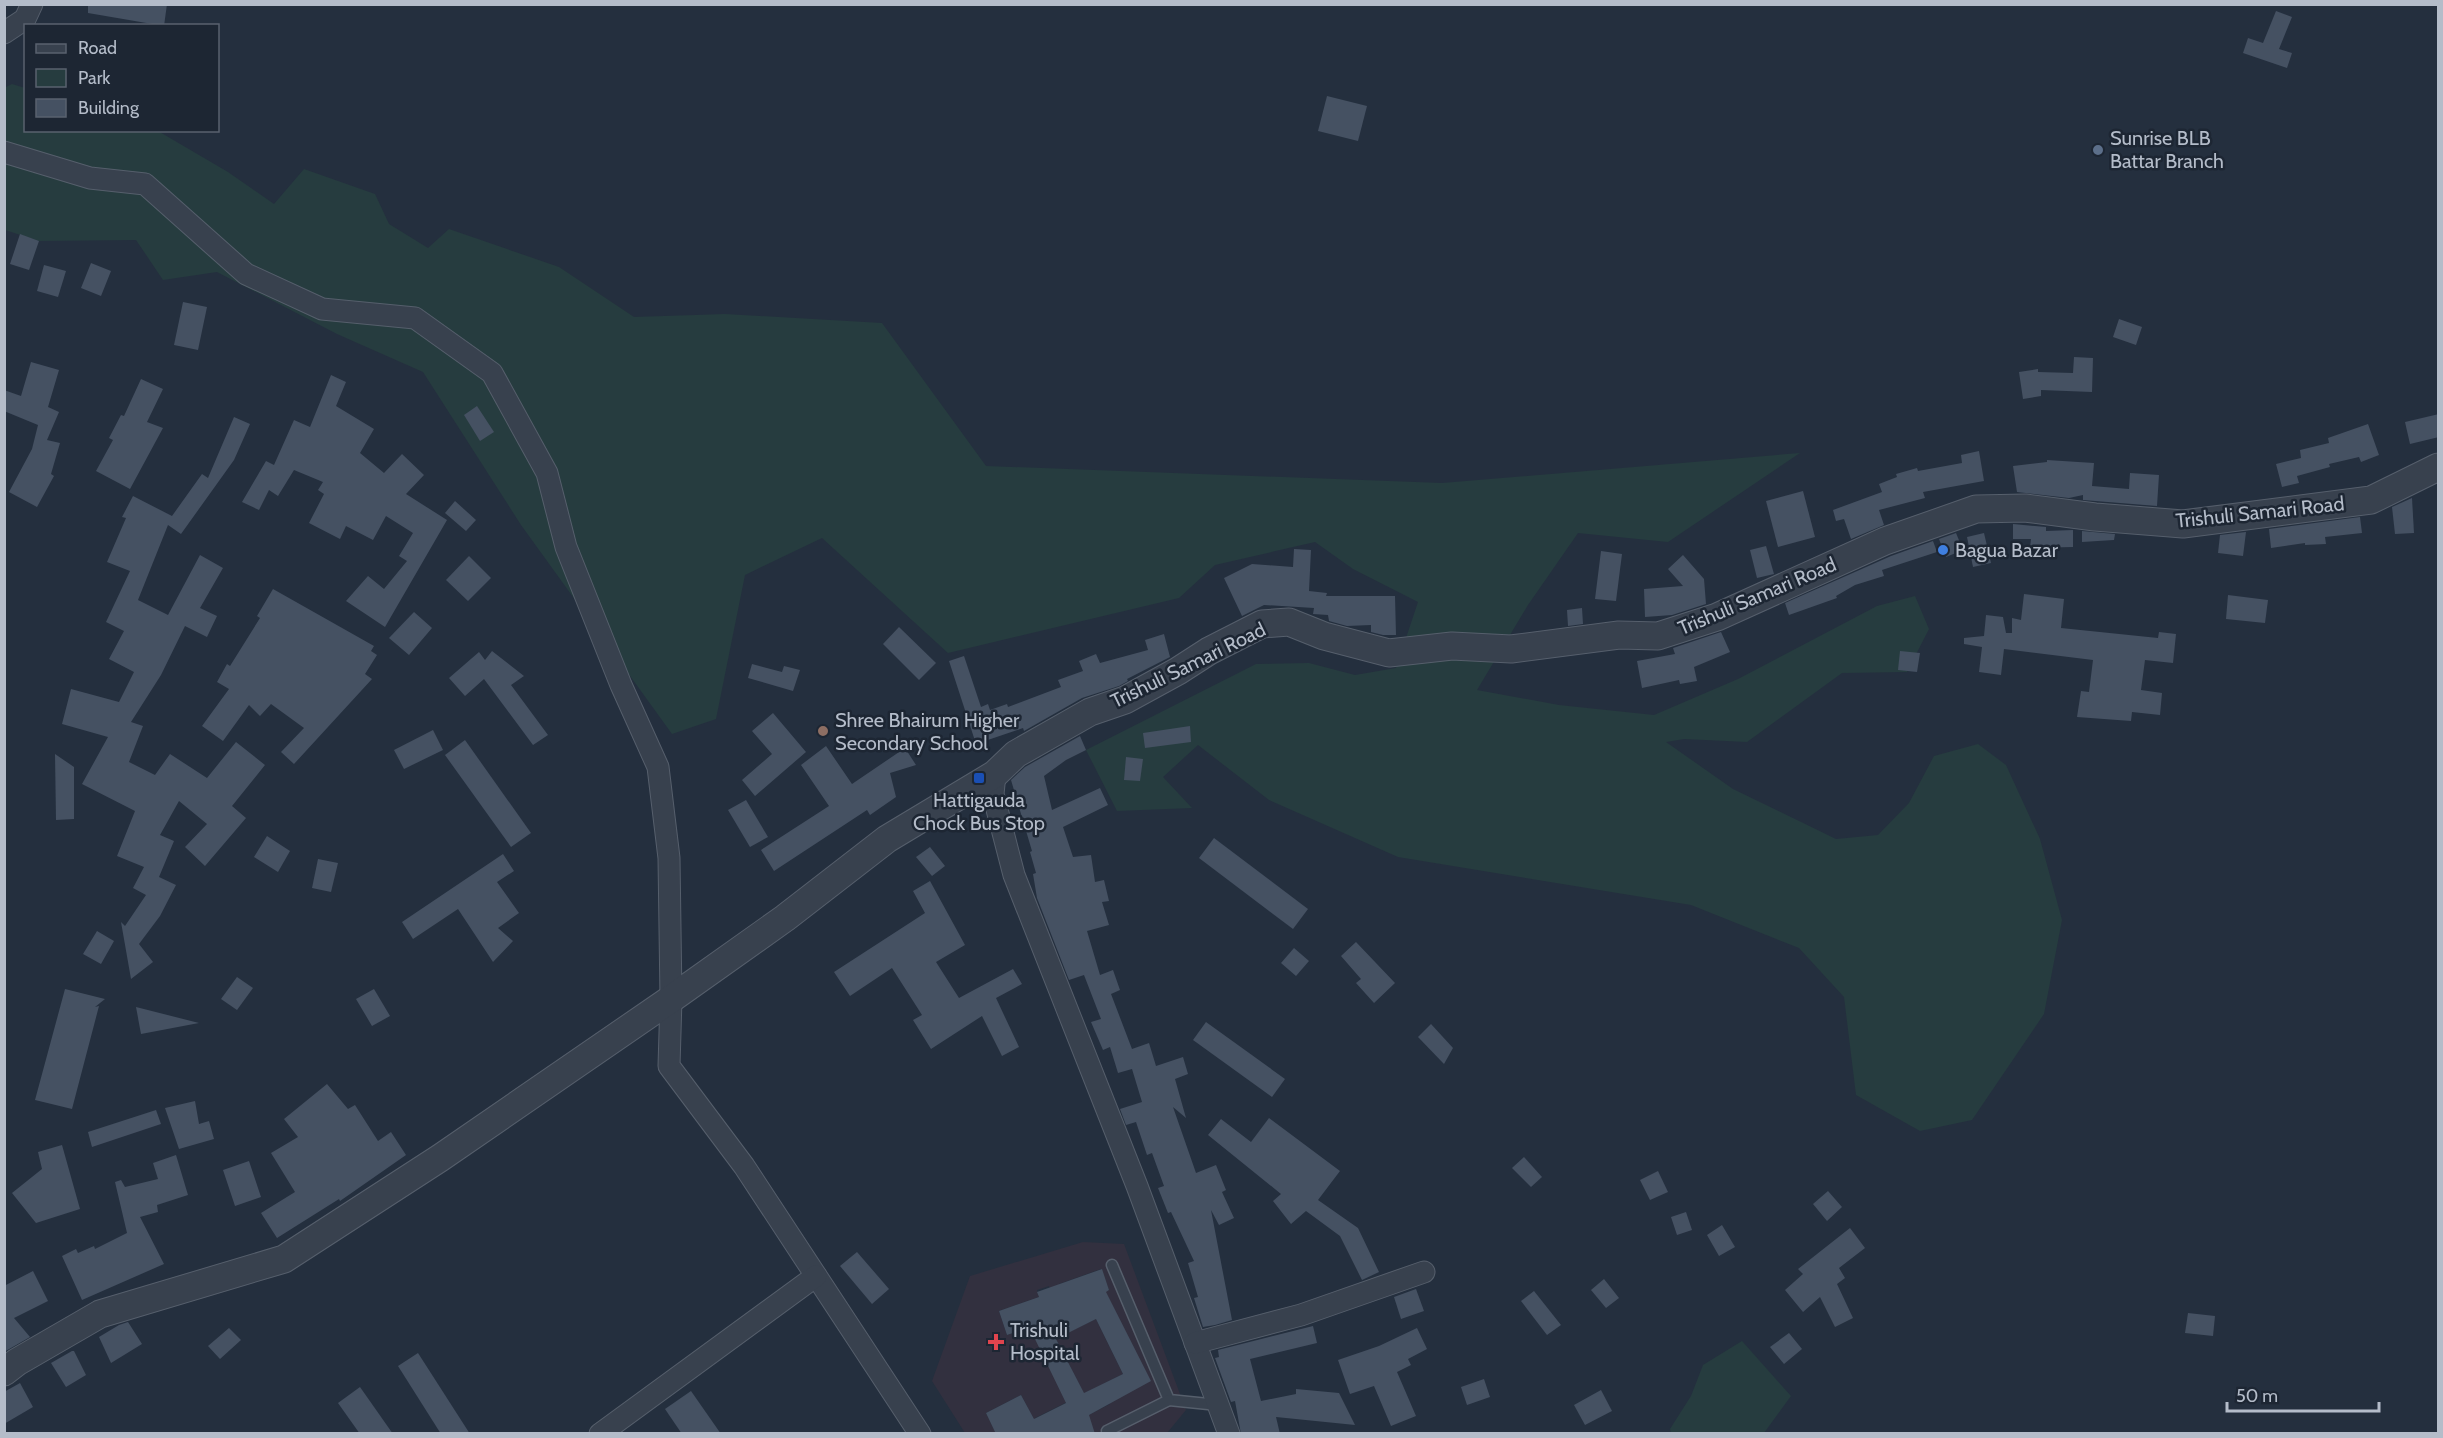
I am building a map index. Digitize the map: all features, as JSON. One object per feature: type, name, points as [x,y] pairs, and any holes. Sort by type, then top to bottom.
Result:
[{"type":"street","points":[[4,33],[25,19],[32,4]]},
{"type":"street","points":[[4,152],[90,178],[145,184],[246,274],[322,309],[415,318],[492,373],[547,473],[566,547],[621,685],[658,767],[669,858],[671,999],[669,1066],[744,1166],[920,1434]]},
{"type":"street","name":"Trishuli Samari Road","points":[[4,1372],[16,1362],[99,1314],[284,1259],[440,1158],[671,999],[785,918],[887,839],[995,774],[1016,754],[1090,712],[1125,700],[1209,651],[1262,624],[1289,622],[1324,636],[1389,653],[1452,646],[1511,649],[1619,635],[1658,636],[1717,616],[1885,541],[1976,508],[2025,508],[2095,517],[2182,524],[2371,500],[2439,467]]},
{"type":"street","points":[[995,774],[993,794],[1014,875],[1137,1186],[1229,1434]]},
{"type":"street","points":[[1195,1343],[1301,1315],[1424,1272]]},
{"type":"street","points":[[600,1434],[816,1276]]},
{"type":"lane","points":[[1112,1265],[1169,1400]]},
{"type":"lane","points":[[1107,1431],[1169,1400],[1218,1405]]},
{"type":"shaded area","name":"Trishuli Hospital","points":[[1083,1242],[1124,1244],[1186,1410],[1167,1433],[1053,1433],[1110,1404],[1101,1385],[1035,1418],[1041,1433],[1021,1395],[986,1413],[996,1433],[965,1433],[932,1381],[970,1276]],"holes":[[[1101,1269],[1109,1290],[1067,1305],[1059,1284]],[[1049,1286],[1060,1316],[1031,1338],[1027,1328],[1007,1335],[999,1311],[1039,1297],[1037,1290]],[[1106,1293],[1150,1381],[1103,1384],[1123,1374],[1096,1319],[1073,1330],[1065,1314]],[[1055,1337],[1082,1390],[1039,1347]]]},
{"type":"green space","points":[[12,84],[24,88],[24,132],[160,132],[228,172],[274,204],[304,169],[375,194],[389,224],[428,248],[449,229],[559,267],[634,317],[725,314],[882,323],[986,466],[1442,483],[1800,453],[1668,542],[1578,533],[1528,605],[1477,690],[1559,705],[1654,715],[1738,679],[1877,606],[1915,596],[1929,629],[1907,672],[1842,673],[1747,742],[1684,739],[1666,742],[1733,789],[1836,839],[1878,835],[1909,803],[1934,756],[1978,744],[2006,765],[2040,839],[2062,920],[2044,1014],[1972,1120],[1920,1131],[1856,1095],[1844,997],[1799,948],[1691,905],[1398,857],[1269,800],[1198,745],[1163,777],[1192,808],[1117,811],[1086,750],[1256,664],[1309,663],[1355,675],[1396,668],[1418,602],[1353,569],[1315,542],[1215,565],[1179,598],[948,653],[822,538],[745,575],[716,719],[672,734],[521,525],[423,372],[337,334],[217,272],[163,280],[136,240],[39,241],[5,230],[4,88]]},
{"type":"green space","points":[[1742,1341],[1791,1396],[1764,1433],[1671,1433],[1670,1429],[1691,1396],[1703,1365]]},
{"type":"building","points":[[88,4],[167,4],[164,24],[88,13]]},
{"type":"building","points":[[2276,11],[2292,17],[2279,49],[2292,53],[2287,68],[2243,53],[2248,38],[2263,43]]},
{"type":"building","points":[[1327,96],[1367,106],[1358,141],[1318,131]]},
{"type":"building","points":[[20,234],[39,241],[29,270],[10,264]]},
{"type":"building","points":[[91,263],[111,271],[101,296],[81,288]]},
{"type":"building","points":[[44,265],[66,271],[58,297],[37,291]]},
{"type":"building","points":[[183,302],[207,307],[198,350],[174,345]]},
{"type":"building","points":[[2119,319],[2142,327],[2136,345],[2113,337]]},
{"type":"building","points":[[2074,357],[2093,358],[2092,392],[2041,390],[2041,396],[2023,399],[2019,372],[2038,369],[2038,372],[2073,373]]},
{"type":"building","points":[[31,362],[59,370],[48,407],[59,412],[47,440],[60,443],[51,474],[54,476],[37,507],[9,492],[32,449],[38,425],[4,411],[4,390],[21,396]]},
{"type":"building","points":[[331,375],[346,382],[336,406],[374,429],[360,453],[384,473],[402,454],[424,475],[406,494],[447,520],[385,627],[346,601],[368,576],[384,589],[407,561],[399,556],[413,533],[386,516],[373,540],[346,526],[340,539],[309,523],[324,494],[318,490],[323,482],[294,470],[278,496],[269,490],[259,510],[242,502],[266,461],[274,465],[294,420],[310,427]]},
{"type":"building","points":[[141,379],[163,389],[147,422],[163,428],[130,489],[96,471],[113,440],[109,438],[121,415],[124,416]]},
{"type":"building","points":[[477,406],[494,432],[480,441],[464,415]]},
{"type":"building","points":[[2439,414],[2439,437],[2410,444],[2405,422]]},
{"type":"building","points":[[234,417],[250,424],[234,460],[181,534],[168,525],[138,600],[168,615],[200,555],[223,568],[200,608],[217,616],[207,637],[185,626],[161,675],[131,722],[143,726],[129,762],[155,775],[170,754],[207,778],[236,742],[265,765],[232,806],[246,818],[205,866],[185,847],[207,824],[179,801],[160,835],[174,841],[159,877],[176,885],[160,916],[139,944],[153,962],[131,979],[121,922],[125,926],[146,895],[133,888],[144,867],[117,856],[135,811],[82,784],[108,737],[62,724],[71,689],[119,702],[134,672],[109,659],[124,631],[106,622],[130,571],[107,562],[126,518],[122,517],[133,496],[172,516],[202,474],[208,478]]},
{"type":"building","points":[[2368,424],[2379,455],[2361,462],[2359,457],[2329,464],[2330,467],[2297,476],[2299,483],[2282,487],[2276,464],[2301,458],[2300,450],[2329,443],[2328,438]]},
{"type":"building","points":[[1979,451],[1984,481],[1923,492],[1925,498],[1879,510],[1884,525],[1851,539],[1844,519],[1836,521],[1833,510],[1882,492],[1879,484],[1897,477],[1896,474],[1917,468],[1918,471],[1962,463],[1961,455]]},
{"type":"building","points":[[2047,460],[2094,463],[2092,486],[2129,489],[2130,473],[2159,475],[2157,506],[2083,500],[2083,495],[2069,498],[2017,492],[2013,466],[2047,462]]},
{"type":"building","points":[[1803,491],[1815,537],[1778,547],[1766,501]]},
{"type":"building","points":[[2412,498],[2414,533],[2395,534],[2392,507]]},
{"type":"building","points":[[455,501],[476,520],[466,531],[445,513]]},
{"type":"building","points":[[2360,517],[2362,533],[2325,537],[2326,544],[2305,545],[2305,543],[2271,548],[2269,529]]},
{"type":"building","points":[[2013,524],[2046,527],[2046,531],[2073,530],[2073,547],[2030,548],[2031,539],[2013,539]]},
{"type":"building","points":[[2082,531],[2115,534],[2114,540],[2082,542]]},
{"type":"building","points":[[2246,532],[2243,556],[2218,553],[2220,535]]},
{"type":"building","points":[[1956,533],[1963,550],[1946,557],[1939,539]]},
{"type":"building","points":[[1984,533],[1991,563],[1973,567],[1967,537]]},
{"type":"building","points":[[1933,541],[1937,552],[1882,570],[1884,576],[1855,585],[1836,596],[1837,598],[1789,615],[1785,603],[1891,556]]},
{"type":"building","points":[[1766,546],[1774,574],[1757,578],[1750,550]]},
{"type":"building","points":[[1294,549],[1311,550],[1309,591],[1327,593],[1326,596],[1395,596],[1396,635],[1371,632],[1371,625],[1347,626],[1329,621],[1328,615],[1313,614],[1314,608],[1264,605],[1242,616],[1224,578],[1252,564],[1293,567]]},
{"type":"building","points":[[1601,551],[1622,554],[1616,601],[1595,599]]},
{"type":"building","points":[[1683,555],[1704,579],[1706,604],[1672,615],[1645,617],[1644,589],[1683,586],[1668,569]]},
{"type":"building","points":[[469,556],[491,578],[468,601],[446,580]]},
{"type":"building","points":[[273,589],[374,646],[371,651],[377,655],[365,674],[372,679],[294,764],[281,752],[304,728],[271,704],[260,716],[249,705],[223,741],[202,726],[229,689],[217,682],[227,664],[230,666],[260,618],[257,616]]},
{"type":"building","points":[[2024,594],[2064,599],[2061,628],[2158,638],[2159,632],[2176,634],[2173,663],[2145,660],[2141,690],[2162,693],[2160,715],[2132,712],[2131,721],[2077,717],[2081,691],[2089,692],[2093,660],[2004,649],[2001,675],[1979,672],[1982,647],[1964,644],[1964,638],[1984,636],[1986,615],[2003,617],[2006,633],[2012,633],[2012,618],[2021,620]]},
{"type":"building","points":[[2228,595],[2268,600],[2265,623],[2226,619]]},
{"type":"building","points":[[1582,608],[1583,624],[1568,626],[1567,610]]},
{"type":"building","points":[[414,612],[432,628],[409,655],[389,638]]},
{"type":"building","points":[[899,627],[936,663],[919,680],[883,644]]},
{"type":"building","points":[[1721,632],[1730,652],[1694,667],[1697,681],[1680,684],[1679,680],[1642,688],[1637,661],[1675,654],[1673,648]]},
{"type":"building","points":[[1164,634],[1170,657],[1127,679],[1128,681],[1119,686],[1082,698],[1024,731],[1023,728],[976,744],[949,661],[964,656],[981,707],[988,704],[990,710],[1007,704],[1008,707],[1061,687],[1058,680],[1083,671],[1079,661],[1096,654],[1100,663],[1148,650],[1145,640]]},
{"type":"building","points":[[492,651],[524,676],[511,685],[548,735],[533,745],[484,679],[465,696],[449,678],[479,652],[485,660]]},
{"type":"building","points":[[1900,651],[1920,653],[1917,672],[1898,670]]},
{"type":"building","points":[[752,664],[782,672],[784,666],[800,670],[793,691],[748,678]]},
{"type":"building","points":[[773,713],[806,752],[755,796],[742,780],[772,754],[752,731]]},
{"type":"building","points":[[1190,726],[1191,742],[1145,748],[1143,733]]},
{"type":"building","points":[[433,730],[443,750],[404,769],[394,750]]},
{"type":"building","points":[[1080,736],[1086,750],[1066,760],[1044,776],[1052,810],[1100,788],[1108,805],[1063,827],[1073,857],[1091,855],[1095,882],[1104,880],[1109,901],[1102,902],[1109,925],[1087,931],[1100,975],[1113,970],[1120,990],[1111,994],[1132,1049],[1149,1043],[1156,1066],[1183,1057],[1188,1074],[1175,1079],[1186,1118],[1173,1107],[1196,1173],[1216,1165],[1226,1190],[1222,1192],[1234,1218],[1219,1225],[1211,1210],[1232,1320],[1215,1325],[1203,1327],[1194,1298],[1198,1297],[1188,1263],[1194,1261],[1171,1212],[1168,1213],[1158,1188],[1164,1186],[1152,1153],[1147,1155],[1136,1122],[1126,1125],[1120,1109],[1142,1102],[1132,1069],[1118,1073],[1110,1047],[1103,1050],[1091,1022],[1101,1019],[1084,975],[1069,980],[1037,898],[1033,874],[1036,873],[1030,852],[1032,851],[1011,780],[1025,767]]},
{"type":"building","points":[[465,740],[531,833],[511,847],[445,755]]},
{"type":"building","points":[[826,746],[852,784],[905,748],[916,765],[890,773],[896,797],[870,815],[867,810],[774,871],[761,850],[829,806],[801,765]]},
{"type":"building","points":[[55,754],[74,767],[74,819],[56,820]]},
{"type":"building","points":[[1126,757],[1143,759],[1140,781],[1124,780]]},
{"type":"building","points":[[746,800],[768,837],[750,847],[728,810]]},
{"type":"building","points":[[267,836],[290,851],[278,872],[254,857]]},
{"type":"building","points":[[1214,838],[1308,909],[1293,929],[1199,858]]},
{"type":"building","points":[[930,847],[945,866],[932,876],[916,857]]},
{"type":"building","points":[[503,854],[514,871],[497,882],[519,913],[498,928],[513,941],[493,962],[458,909],[413,939],[402,922]]},
{"type":"building","points":[[318,859],[338,863],[331,892],[312,888]]},
{"type":"building","points":[[930,881],[965,945],[936,962],[959,998],[1013,969],[1022,984],[996,998],[1019,1047],[1002,1056],[982,1016],[931,1049],[913,1020],[922,1015],[892,968],[850,996],[834,972],[925,913],[913,891]]},
{"type":"building","points":[[97,931],[114,941],[101,964],[83,954]]},
{"type":"building","points":[[1356,942],[1395,983],[1374,1003],[1356,983],[1361,979],[1341,956]]},
{"type":"building","points":[[1294,948],[1309,961],[1296,976],[1281,963]]},
{"type":"building","points":[[237,977],[253,988],[237,1010],[221,999]]},
{"type":"building","points":[[65,989],[105,999],[95,1007],[99,1006],[72,1109],[35,1100]]},
{"type":"building","points":[[374,989],[390,1016],[372,1026],[356,999]]},
{"type":"building","points":[[136,1007],[199,1023],[141,1034]]},
{"type":"building","points":[[1206,1022],[1285,1079],[1272,1097],[1193,1040]]},
{"type":"building","points":[[1431,1024],[1453,1048],[1444,1064],[1418,1037]]},
{"type":"building","points":[[327,1084],[348,1109],[355,1105],[378,1141],[391,1132],[406,1155],[340,1201],[339,1199],[277,1238],[261,1213],[295,1192],[271,1153],[298,1137],[284,1119]]},
{"type":"building","points":[[195,1101],[199,1124],[209,1121],[214,1139],[179,1149],[165,1108]]},
{"type":"building","points":[[156,1110],[161,1124],[92,1147],[88,1132]]},
{"type":"building","points":[[1269,1118],[1340,1171],[1318,1200],[1358,1228],[1379,1272],[1362,1280],[1340,1236],[1306,1211],[1291,1224],[1273,1201],[1281,1194],[1208,1135],[1221,1119],[1251,1142]]},
{"type":"building","points":[[62,1145],[80,1209],[36,1223],[12,1193],[42,1169],[38,1152]]},
{"type":"building","points":[[176,1155],[188,1195],[157,1205],[158,1212],[140,1217],[164,1264],[82,1300],[62,1256],[76,1249],[78,1253],[94,1246],[95,1249],[127,1233],[115,1182],[121,1180],[125,1187],[158,1179],[153,1163]]},
{"type":"building","points":[[1524,1157],[1542,1177],[1531,1187],[1512,1168]]},
{"type":"building","points":[[249,1161],[261,1197],[235,1206],[223,1170]]},
{"type":"building","points":[[1658,1171],[1668,1192],[1650,1200],[1640,1180]]},
{"type":"building","points":[[1828,1191],[1842,1207],[1827,1221],[1813,1204]]},
{"type":"building","points":[[1686,1212],[1692,1230],[1677,1235],[1671,1217]]},
{"type":"building","points":[[1722,1225],[1735,1247],[1719,1256],[1707,1235]]},
{"type":"building","points":[[1850,1228],[1865,1248],[1839,1268],[1845,1278],[1837,1284],[1853,1318],[1835,1327],[1820,1297],[1803,1312],[1785,1290],[1803,1274],[1798,1269]]},
{"type":"building","points":[[857,1252],[889,1289],[872,1304],[840,1266]]},
{"type":"building","points":[[1102,1269],[1109,1290],[1106,1292],[1151,1381],[1089,1415],[1095,1434],[996,1434],[986,1413],[1021,1395],[1034,1419],[1066,1403],[1034,1337],[1031,1338],[1027,1328],[1007,1335],[999,1311],[1039,1297],[1037,1292]],"holes":[[[1096,1319],[1123,1374],[1084,1393],[1056,1339]]]},
{"type":"building","points":[[33,1271],[48,1301],[14,1318],[30,1337],[4,1352],[4,1286]]},
{"type":"building","points":[[1604,1279],[1619,1298],[1606,1308],[1591,1290]]},
{"type":"building","points":[[1416,1289],[1424,1311],[1401,1319],[1394,1297]]},
{"type":"building","points":[[1534,1291],[1561,1325],[1547,1335],[1521,1301]]},
{"type":"building","points":[[2188,1313],[2215,1316],[2213,1336],[2185,1333]]},
{"type":"building","points":[[128,1322],[142,1344],[111,1363],[99,1337]]},
{"type":"building","points":[[1313,1326],[1317,1343],[1250,1359],[1261,1401],[1296,1394],[1296,1389],[1339,1393],[1355,1425],[1276,1417],[1280,1434],[1241,1434],[1235,1401],[1231,1402],[1215,1358],[1219,1357],[1218,1350]]},
{"type":"building","points":[[229,1328],[241,1340],[220,1359],[208,1346]]},
{"type":"building","points":[[1417,1328],[1427,1349],[1408,1359],[1411,1365],[1397,1372],[1416,1416],[1391,1426],[1374,1386],[1350,1394],[1338,1360],[1379,1346]]},
{"type":"building","points":[[1789,1333],[1802,1349],[1784,1364],[1770,1347]]},
{"type":"building","points":[[72,1351],[86,1375],[66,1387],[51,1363]]},
{"type":"building","points":[[418,1353],[470,1434],[441,1434],[398,1366]]},
{"type":"building","points":[[1484,1379],[1490,1397],[1467,1405],[1461,1387]]},
{"type":"building","points":[[20,1383],[33,1407],[4,1424],[4,1392]]},
{"type":"building","points":[[360,1387],[393,1434],[360,1434],[338,1403]]},
{"type":"building","points":[[1601,1390],[1612,1411],[1585,1425],[1574,1405]]},
{"type":"building","points":[[691,1391],[721,1434],[682,1434],[665,1409]]},
{"type":"place","name":"Sunrise BLB Battar Branch","points":[[2098,150]]},
{"type":"place","name":"Bagua Bazar","points":[[1943,550]]},
{"type":"place","name":"Shree Bhairum Higher Secondary School","points":[[823,731]]},
{"type":"place","name":"Hattigauda Chock Bus Stop","points":[[979,778]]},
{"type":"place","name":"Trishuli Hospital","points":[[996,1342]]}]
